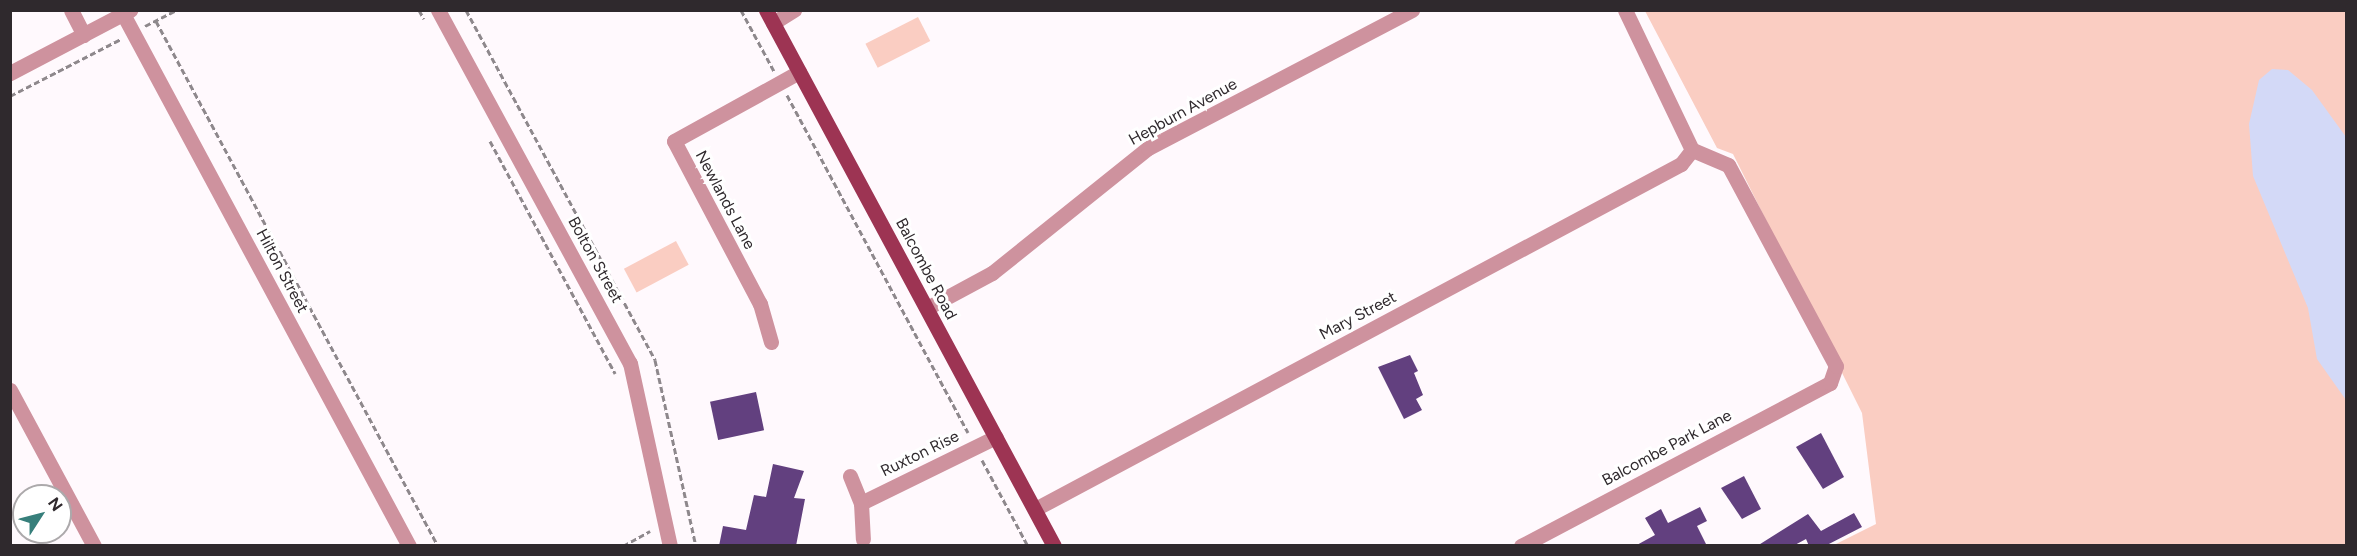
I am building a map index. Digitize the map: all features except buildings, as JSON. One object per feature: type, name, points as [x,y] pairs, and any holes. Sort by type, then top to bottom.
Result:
[{"type":"main road","name":"Balcombe Road","points":[[769,17],[1054,546]]},
{"type":"street","points":[[71,10],[84,35]]},
{"type":"street","name":"Bolton Street","points":[[438,10],[630,363],[670,546]]},
{"type":"street","points":[[769,17],[794,10]]},
{"type":"street","name":"Hepburn Avenue","points":[[927,308],[992,273],[1148,148],[1412,10]]},
{"type":"street","points":[[1625,10],[1692,150]]},
{"type":"street","points":[[10,73],[127,12]]},
{"type":"street","name":"Hilton Street","points":[[127,12],[409,546]]},
{"type":"street","name":"Newlands Lane","points":[[771,342],[760,304],[674,141],[799,72]]},
{"type":"street","name":"Balcombe Park Lane","points":[[1521,546],[1830,383],[1836,366],[1728,165],[1692,150]]},
{"type":"street","name":"Mary Street","points":[[1035,509],[1681,164],[1692,150]]},
{"type":"street","points":[[10,390],[94,546]]},
{"type":"street","name":"Ruxton Rise","points":[[861,503],[996,437]]},
{"type":"street","points":[[850,476],[861,503],[863,539]]},
{"type":"path","points":[[419,10],[430,32]]},
{"type":"path","points":[[741,10],[1028,546]]},
{"type":"path","points":[[156,21],[438,546]]},
{"type":"path","points":[[10,96],[119,40]]},
{"type":"path","points":[[487,136],[618,378]]},
{"type":"path","points":[[648,520],[652,538]]},
{"type":"path","points":[[623,546],[650,531]]},
{"type":"shaded area","points":[[1645,11],[2346,11],[2346,545],[1834,545],[1876,524],[1862,413],[1733,154],[1717,148]]},
{"type":"shaded area","points":[[918,17],[930,41],[878,68],[865,44]]},
{"type":"shaded area","points":[[676,241],[689,265],[637,293],[624,269]]},
{"type":"water","points":[[2272,69],[2288,70],[2312,90],[2346,137],[2346,400],[2317,359],[2308,308],[2253,176],[2249,124],[2259,80]]}]
